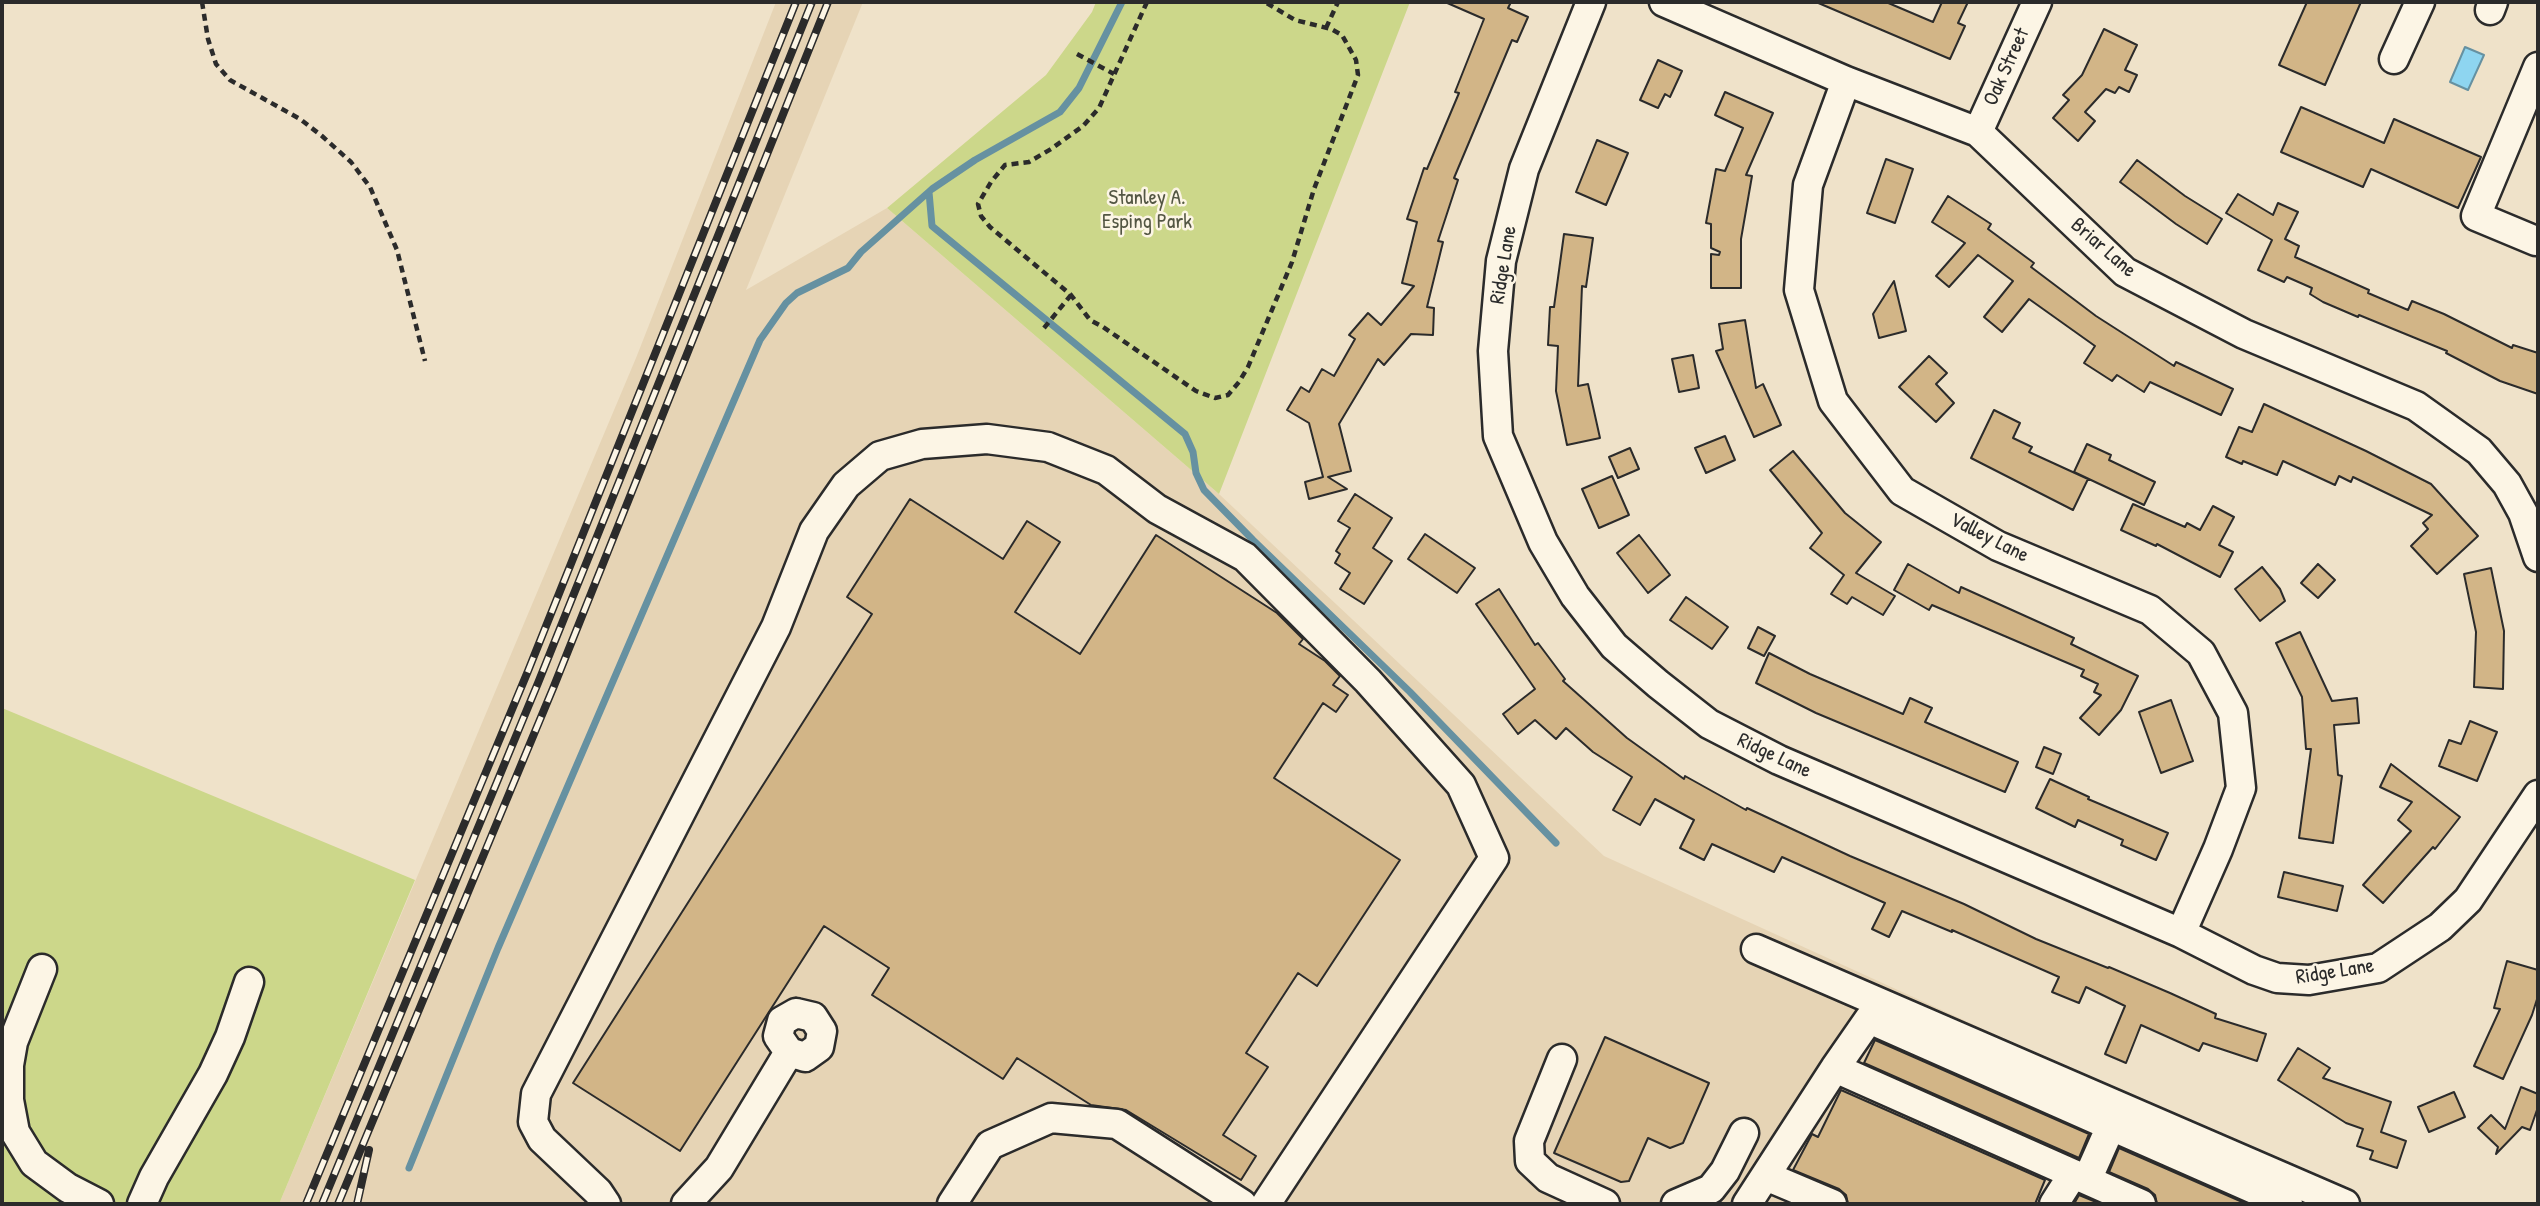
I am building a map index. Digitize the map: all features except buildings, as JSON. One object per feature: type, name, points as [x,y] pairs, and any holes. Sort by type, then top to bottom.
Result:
[{"type":"street","name":"Ridge Lane","points":[[1591,2],[1524,169],[1501,261],[1493,351],[1497,436],[1543,542],[1575,596],[1614,646],[1709,724],[1779,760],[2181,933],[2254,970],[2277,978],[2309,980],[2378,968],[2440,927],[2458,912],[2481,883],[2537,800]]},
{"type":"street","name":"Briar Lane","points":[[1664,2],[1846,81],[1978,132],[2124,272],[2244,334],[2416,406],[2479,452],[2507,484],[2524,513],[2538,557]]},
{"type":"street","name":"Oak Street","points":[[1978,132],[2037,2]]},
{"type":"street","points":[[2394,59],[2420,2]]},
{"type":"street","points":[[2536,241],[2476,216],[2538,67]]},
{"type":"street","name":"Valley Lane","points":[[1846,81],[1808,185],[1799,290],[1833,401],[1902,491],[1998,546],[2150,610],[2201,653],[2233,713],[2241,788],[2181,933]]},
{"type":"street","points":[[607,1204],[598,1192],[542,1139],[533,1122],[536,1094],[776,627],[814,531],[846,485],[880,456],[922,444],[987,439],[1048,447],[1106,470],[1157,509],[1245,557],[1368,681],[1461,785],[1494,858],[1266,1204]]},
{"type":"street","points":[[1756,949],[2345,1204]]},
{"type":"street","points":[[43,969],[13,1042],[9,1065],[9,1100],[15,1132],[34,1163],[68,1188],[99,1204]]},
{"type":"street","points":[[142,1204],[154,1177],[213,1074],[230,1037],[249,982]]},
{"type":"street","points":[[1748,1204],[1869,1019],[2288,1204]]},
{"type":"street","points":[[686,1204],[719,1168],[789,1052]]},
{"type":"street","points":[[1562,1059],[1529,1141],[1530,1161],[1548,1178],[1605,1204]]},
{"type":"street","points":[[1835,1068],[2141,1204]]},
{"type":"street","points":[[952,1204],[990,1145],[1051,1118],[1117,1124],[1242,1204]]},
{"type":"street","points":[[2054,1204],[2080,1177],[2111,1126]]},
{"type":"street","points":[[1675,1204],[1712,1189],[1725,1171],[1744,1133]]},
{"type":"street","points":[[1766,1175],[1832,1204]]},
{"type":"path","points":[[202,2],[208,39],[216,64],[230,80],[300,120],[322,136],[351,162],[370,187],[397,250],[425,361]]},
{"type":"path","points":[[1147,2],[1098,108],[1083,126],[1028,162],[1005,165],[986,188],[978,204],[981,216],[990,227],[1071,295],[1090,320],[1196,391],[1215,398],[1228,395],[1248,367],[1292,262],[1314,189],[1358,75],[1356,60],[1342,36],[1326,28],[1296,20],[1265,2]]},
{"type":"path","points":[[1326,28],[1338,2]]},
{"type":"path","points":[[1076,54],[1114,74]]},
{"type":"path","points":[[1044,328],[1071,295]]},
{"type":"shaded area","points":[[776,2],[863,2],[746,290],[887,208],[1219,494],[1604,856],[2367,1204],[279,1204],[636,358]]},
{"type":"green space","name":"Stanley A. Esping Park","points":[[1096,2],[1410,2],[1219,494],[887,208],[1046,75],[1092,12]]},
{"type":"green space","points":[[2,708],[415,880],[279,1204],[2,1204]]},
{"type":"water","points":[[2465,47],[2484,55],[2468,90],[2450,82]]},
{"type":"waterway","points":[[409,1168],[498,948],[760,340],[786,303],[797,293],[848,268],[861,252],[932,189],[975,160],[1060,112],[1079,88],[1122,2]]},
{"type":"waterway","points":[[929,192],[932,226],[1185,434],[1193,452],[1196,473],[1204,490],[1410,692],[1556,843]]},
{"type":"railway","points":[[306,1204],[528,671],[796,2]]},
{"type":"railway","points":[[322,1204],[538,683],[812,2]]},
{"type":"railway","points":[[338,1204],[554,686],[828,2]]},
{"type":"railway","points":[[357,1204],[369,1150]]}]
